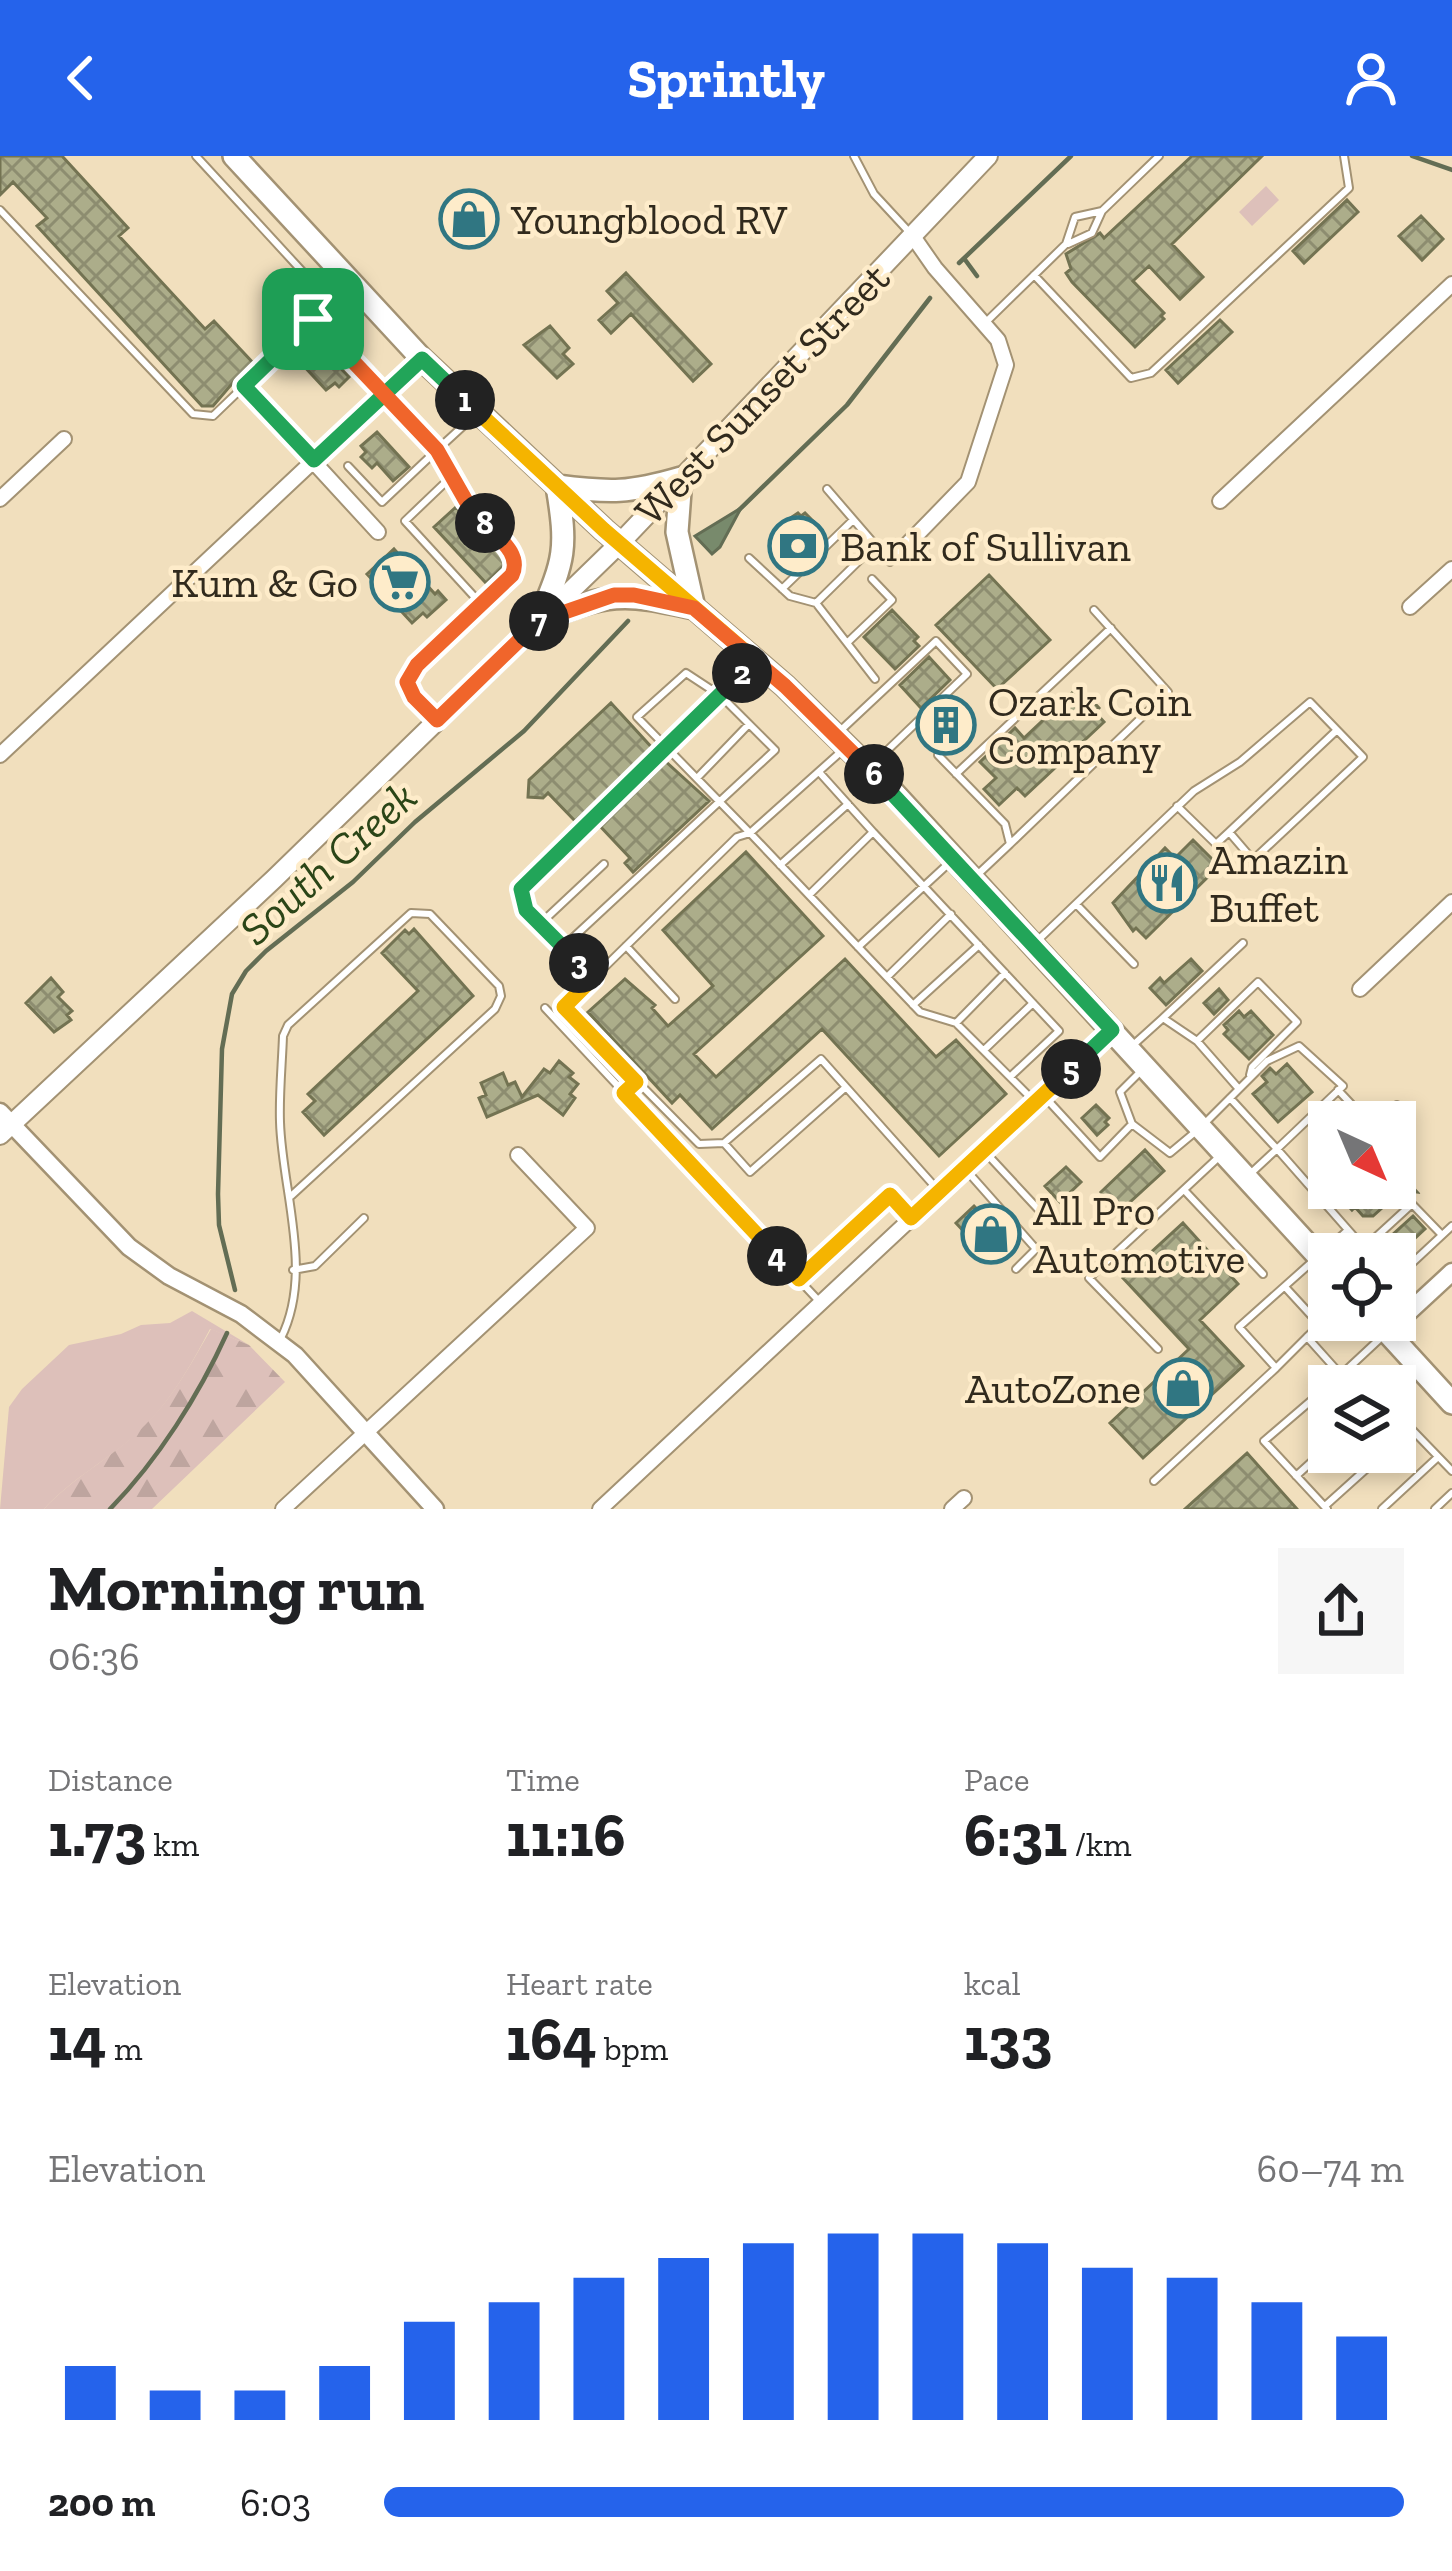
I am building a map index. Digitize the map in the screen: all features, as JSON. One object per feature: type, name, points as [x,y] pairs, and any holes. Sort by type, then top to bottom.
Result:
[{"type":"main road","points":[[235,156],[422,359],[868,768],[1308,1245]]},
{"type":"main road","name":"West Sunset Street","points":[[4,1124],[274,879],[620,543],[988,156]]},
{"type":"main road","points":[[557,486],[621,492],[681,478],[677,532],[694,608]]},
{"type":"main road","points":[[539,620],[566,540],[557,486]]},
{"type":"main road","points":[[539,620],[614,595],[694,608]]},
{"type":"main road","points":[[1396,1341],[1452,1403]]},
{"type":"street","points":[[894,557],[951,504],[972,473],[1006,365],[1003,347],[912,236]]},
{"type":"street","points":[[1220,501],[1452,284]]},
{"type":"street","points":[[0,755],[422,359]]},
{"type":"street","points":[[244,386],[378,532]]},
{"type":"street","points":[[0,499],[64,439]]},
{"type":"street","points":[[1410,607],[1452,568]]},
{"type":"street","points":[[1360,989],[1452,902]]},
{"type":"street","points":[[600,1509],[1112,1030]]},
{"type":"street","points":[[4,1124],[129,1247],[278,1341],[435,1509]]},
{"type":"street","points":[[283,1509],[587,1228],[518,1155]]},
{"type":"street","points":[[1416,1299],[1452,1271]]},
{"type":"lane","points":[[196,156],[325,296]]},
{"type":"lane","points":[[854,156],[874,194],[912,236]]},
{"type":"lane","points":[[985,323],[1066,244],[1092,232],[1102,211],[1159,156]]},
{"type":"lane","points":[[1034,275],[1131,378],[1151,374],[1349,188],[1344,156]]},
{"type":"lane","points":[[0,210],[193,414],[213,416],[313,319],[325,296],[345,276]]},
{"type":"lane","points":[[1066,244],[1075,217],[1102,211]]},
{"type":"lane","points":[[313,319],[437,450],[466,501],[514,557],[512,575],[410,674],[410,690],[437,720]]},
{"type":"lane","points":[[348,466],[382,502],[478,412]]},
{"type":"lane","points":[[451,477],[405,521],[481,604]]},
{"type":"lane","points":[[827,489],[875,545],[894,557]]},
{"type":"lane","points":[[782,589],[854,520]]},
{"type":"lane","points":[[816,603],[875,545]]},
{"type":"lane","points":[[749,558],[790,596],[816,603],[875,679]]},
{"type":"lane","points":[[848,642],[892,600],[872,579]]},
{"type":"lane","points":[[973,879],[1168,692],[1094,610]]},
{"type":"lane","points":[[956,774],[1111,628]]},
{"type":"lane","points":[[868,768],[968,674],[936,640],[819,771],[750,833],[737,837],[564,1007],[699,1144],[724,1143],[821,1059],[939,1192]]},
{"type":"lane","points":[[593,978],[526,910],[521,889],[754,659]]},
{"type":"lane","points":[[563,947],[720,801],[775,750],[721,696],[686,673],[637,717],[720,801],[913,1005],[920,1012],[956,1023],[1100,1157],[1132,1124]]},
{"type":"lane","points":[[1034,945],[1194,790],[1240,762],[1310,702],[1363,757],[1252,860],[1229,832]]},
{"type":"lane","points":[[697,778],[749,724]]},
{"type":"lane","points":[[1177,806],[1216,844],[1337,730]]},
{"type":"lane","points":[[938,755],[1005,824],[1010,844]]},
{"type":"lane","points":[[819,771],[1059,1031],[1011,1076]]},
{"type":"lane","points":[[780,865],[848,804]]},
{"type":"lane","points":[[809,895],[873,832]]},
{"type":"lane","points":[[858,947],[954,858]]},
{"type":"lane","points":[[540,924],[604,863]]},
{"type":"lane","points":[[1076,904],[1134,964]]},
{"type":"lane","points":[[278,1341],[292,1306],[293,1270],[291,1196],[284,1175],[280,1120],[283,1036],[288,1025],[411,913],[430,914],[500,986],[495,1009],[291,1196]]},
{"type":"lane","points":[[887,977],[951,914]]},
{"type":"lane","points":[[1129,1049],[1243,943]]},
{"type":"lane","points":[[913,1005],[979,944]]},
{"type":"lane","points":[[626,946],[675,999]]},
{"type":"lane","points":[[956,1023],[1005,973]]},
{"type":"lane","points":[[1197,1041],[1258,982],[1297,1022],[1252,1067],[1250,1079]]},
{"type":"lane","points":[[984,1050],[1033,1003]]},
{"type":"lane","points":[[545,1008],[820,1302]]},
{"type":"lane","points":[[1163,1018],[1197,1041],[1239,1089]]},
{"type":"lane","points":[[1145,1066],[1120,1092],[1132,1124],[1170,1153],[1267,1061],[1299,1046],[1343,1086],[1246,1178]]},
{"type":"lane","points":[[624,1093],[636,1082]]},
{"type":"lane","points":[[724,1143],[750,1172],[846,1087]]},
{"type":"lane","points":[[1338,1090],[1348,1101]]},
{"type":"lane","points":[[1230,1098],[1364,1248],[1412,1204],[1442,1235]]},
{"type":"lane","points":[[984,1150],[1038,1209]]},
{"type":"lane","points":[[1158,1349],[1089,1279],[1223,1152]]},
{"type":"lane","points":[[965,1168],[1036,1249],[1016,1269]]},
{"type":"lane","points":[[1185,1190],[1263,1274]]},
{"type":"lane","points":[[799,1279],[890,1195],[911,1218]]},
{"type":"lane","points":[[293,1270],[314,1266],[364,1218]]},
{"type":"lane","points":[[1416,1259],[1452,1226]]},
{"type":"lane","points":[[1276,1368],[1240,1327],[1308,1273]]},
{"type":"lane","points":[[1154,1481],[1320,1325],[1286,1288]]},
{"type":"lane","points":[[1307,1337],[1332,1365]]},
{"type":"lane","points":[[1349,1365],[1369,1341]]},
{"type":"lane","points":[[1308,1404],[1264,1442],[1325,1508],[1362,1473]]},
{"type":"lane","points":[[1416,1434],[1452,1472]]},
{"type":"lane","points":[[1382,1509],[1438,1457]]},
{"type":"lane","points":[[1296,1476],[1308,1465]]},
{"type":"lane","points":[[1435,1509],[1452,1493]]},
{"type":"green space","points":[[1266,186],[1279,200],[1252,226],[1239,212]]},
{"type":"green space","points":[[192,1311],[249,1345],[210,1329],[170,1396],[128,1441],[44,1509],[0,1509],[9,1407],[22,1389],[69,1345],[141,1325],[170,1323]]},
{"type":"green space","points":[[211,1329],[249,1345],[285,1382],[152,1509],[44,1509],[151,1419]]},
{"type":"shaded area","points":[[741,508],[720,547],[712,554],[695,536]]},
{"type":"building","points":[[0,156],[62,156],[128,228],[119,236],[205,329],[214,321],[255,365],[213,406],[202,406],[37,226],[47,218],[13,182],[0,195]]},
{"type":"building","points":[[1192,156],[1262,156],[1172,244],[1203,277],[1180,299],[1149,266],[1133,281],[1164,313],[1164,319],[1135,347],[1072,282],[1066,273],[1071,269],[1066,254],[1100,233],[1104,238]]},
{"type":"building","name":"Youngblood RV","points":[[462,195],[492,227],[477,242],[446,210]]},
{"type":"building","points":[[1347,200],[1358,212],[1304,263],[1293,251]]},
{"type":"building","points":[[1421,216],[1443,239],[1422,260],[1399,236]]},
{"type":"building","points":[[626,273],[711,364],[693,381],[631,314],[611,333],[599,320],[618,303],[607,291]]},
{"type":"building","points":[[1220,320],[1232,332],[1178,383],[1166,370]]},
{"type":"building","points":[[550,326],[569,348],[563,354],[573,364],[557,378],[524,345]]},
{"type":"building","points":[[315,342],[349,377],[339,387],[335,383],[326,390],[301,363]]},
{"type":"building","points":[[377,432],[409,467],[393,481],[377,463],[372,468],[361,457],[366,452],[361,446]]},
{"type":"building","name":"Kum & Go","points":[[456,507],[508,562],[486,583],[434,527]]},
{"type":"building","name":"Bank of Sullivan","points":[[805,513],[822,530],[818,544],[794,561],[774,549],[779,544],[773,538],[777,527]]},
{"type":"building","name":"Kum & Go","points":[[394,549],[446,600],[412,623],[367,574]]},
{"type":"building","points":[[989,575],[1050,640],[997,689],[936,625]]},
{"type":"building","points":[[892,610],[918,637],[914,641],[919,646],[895,669],[864,637]]},
{"type":"building","points":[[929,657],[950,680],[921,708],[900,685]]},
{"type":"building","points":[[1075,690],[1083,691],[1099,708],[1095,712],[1104,722],[1025,796],[1017,788],[999,805],[984,789],[996,778],[980,762],[1015,728],[1024,738]]},
{"type":"building","name":"Ozark Coin Company","points":[[949,702],[966,720],[941,743],[928,722]]},
{"type":"building","points":[[611,703],[655,751],[589,814],[586,811],[575,821],[548,793],[543,798],[528,797],[529,780]]},
{"type":"building","points":[[665,761],[709,801],[633,872],[625,863],[630,858],[599,825]]},
{"type":"building","name":"Amazin Buffet","points":[[1193,840],[1219,866],[1146,938],[1136,928],[1133,931],[1113,903],[1165,848],[1175,858]]},
{"type":"building","points":[[746,852],[823,936],[694,1054],[716,1077],[845,959],[936,1057],[956,1040],[1006,1094],[939,1156],[822,1029],[712,1129],[680,1095],[672,1103],[588,1012],[625,979],[655,1005],[652,1008],[668,1026],[713,986],[663,930]]},
{"type":"building","points":[[414,929],[473,996],[324,1135],[303,1112],[315,1101],[308,1094],[418,991],[382,953],[405,930],[409,934]]},
{"type":"building","points":[[1191,959],[1202,971],[1166,1005],[1150,988],[1160,978],[1164,983]]},
{"type":"building","points":[[51,978],[63,992],[58,997],[72,1011],[67,1015],[71,1020],[54,1032],[26,1003]]},
{"type":"building","points":[[1219,989],[1228,1000],[1214,1014],[1204,1003]]},
{"type":"building","points":[[1239,1011],[1244,1017],[1251,1011],[1273,1035],[1249,1059],[1224,1034],[1228,1030],[1224,1025]]},
{"type":"building","points":[[559,1061],[578,1084],[563,1115],[538,1095],[487,1117],[479,1098],[486,1095],[481,1083],[503,1073],[508,1085],[515,1082],[522,1097],[544,1069],[550,1073]]},
{"type":"building","points":[[1287,1064],[1312,1092],[1278,1122],[1253,1094],[1267,1082],[1262,1076],[1270,1068],[1276,1074]]},
{"type":"building","points":[[1096,1105],[1109,1118],[1097,1135],[1082,1118]]},
{"type":"building","points":[[1145,1150],[1164,1171],[1119,1212],[1101,1192]]},
{"type":"building","points":[[1066,1167],[1081,1182],[1060,1202],[1045,1186]]},
{"type":"building","name":"All Pro Automotive","points":[[974,1206],[995,1228],[1002,1222],[1019,1241],[998,1261],[956,1223]]},
{"type":"building","points":[[1357,1209],[1381,1209],[1373,1216],[1363,1216]]},
{"type":"building","points":[[1413,1216],[1425,1229],[1416,1237],[1416,1233],[1394,1233]]},
{"type":"building","points":[[1183,1223],[1238,1284],[1200,1320],[1243,1366],[1143,1458],[1110,1423],[1189,1349],[1123,1278]]},
{"type":"building","points":[[1247,1453],[1297,1509],[1185,1509]]},
{"type":"waterway","name":"South Creek","points":[[959,263],[1071,156]]},
{"type":"waterway","points":[[1412,156],[1452,170]]},
{"type":"waterway","points":[[966,261],[977,276]]},
{"type":"waterway","name":"South Creek","points":[[739,510],[847,405],[930,298]]},
{"type":"waterway","name":"South Creek","points":[[235,1290],[219,1225],[218,1194],[222,1049],[232,994],[266,951],[353,882],[415,822],[524,731],[628,621]]},
{"type":"waterway","name":"South Creek","points":[[110,1509],[176,1426],[227,1333]]},
{"type":"place","name":"Youngblood RV","points":[[469,219]]},
{"type":"place","name":"Bank of Sullivan","points":[[798,546]]},
{"type":"place","name":"Kum & Go","points":[[400,582]]},
{"type":"place","name":"Ozark Coin Company","points":[[946,725]]},
{"type":"place","name":"Amazin Buffet","points":[[1167,883]]},
{"type":"place","name":"All Pro Automotive","points":[[991,1234]]},
{"type":"place","name":"AutoZone","points":[[1183,1388]]},
{"type":"route","points":[[313,319],[244,386],[314,460],[384,394],[403,376],[422,359],[604,530],[754,659],[717,701],[533,874],[521,889],[521,899],[526,910],[593,978],[564,1007],[636,1082],[624,1093],[799,1279],[890,1195],[911,1218],[1112,1030],[891,790],[785,686],[754,659],[694,608],[614,595],[539,620],[437,720],[414,697],[407,682],[410,674],[512,575],[514,557],[466,501],[437,450],[432,448],[384,394],[313,319]]}]
